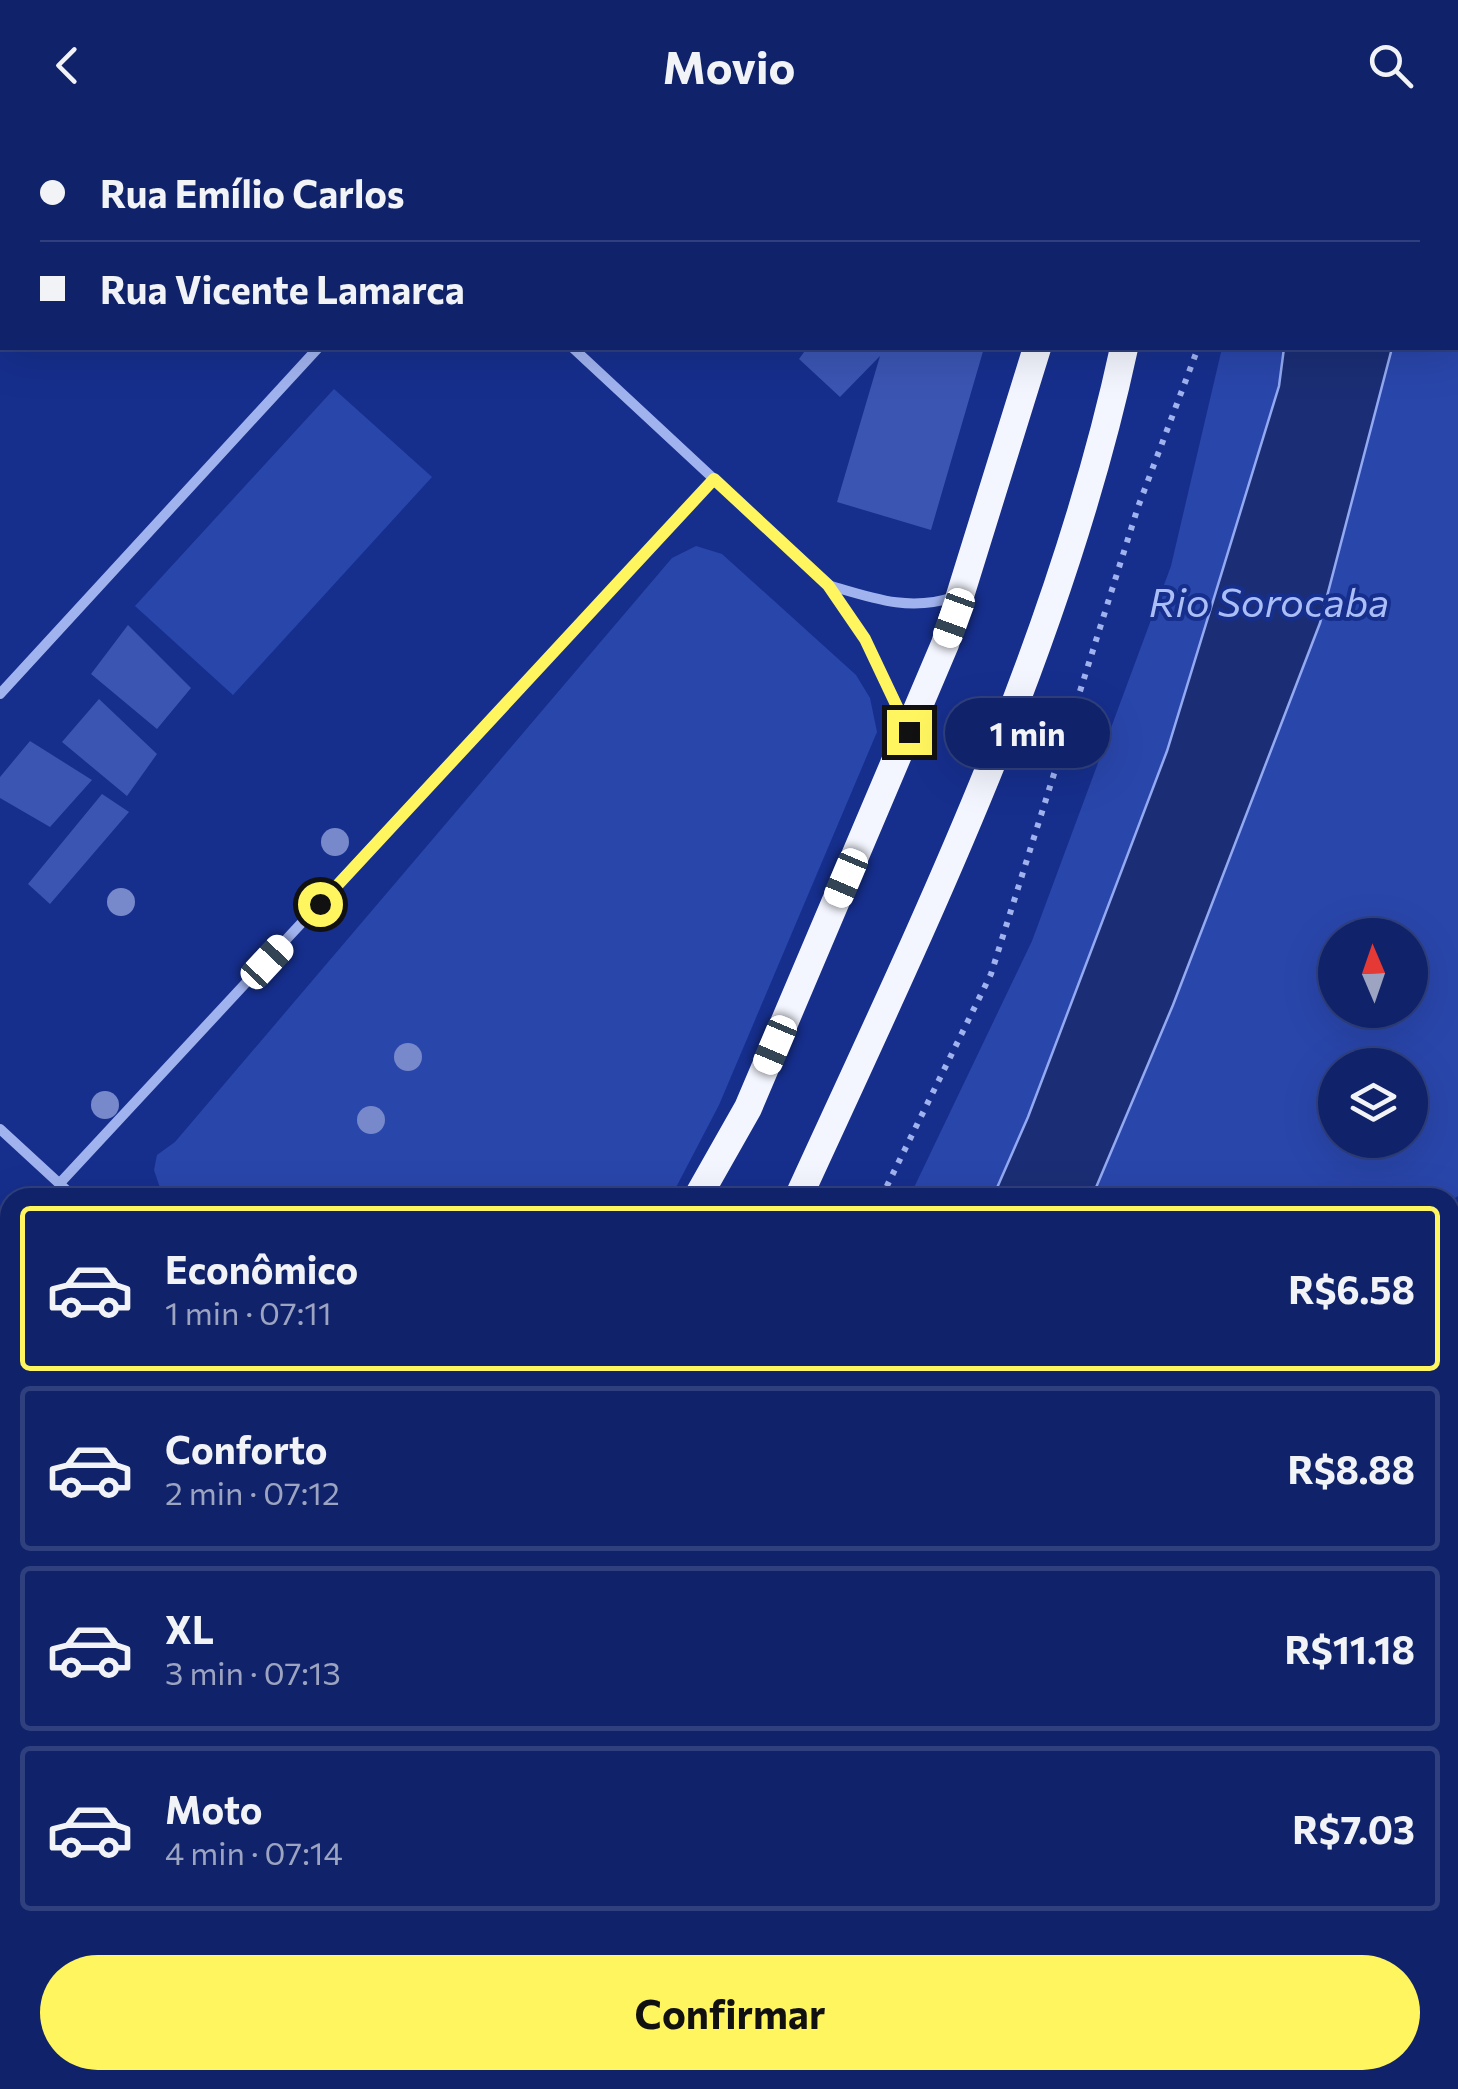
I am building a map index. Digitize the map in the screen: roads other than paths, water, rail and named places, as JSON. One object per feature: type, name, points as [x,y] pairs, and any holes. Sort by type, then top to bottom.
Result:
[{"type":"highway","points":[[703,1188],[748,1108],[909,732],[964,592],[1036,350]]},
{"type":"highway","points":[[803,1188],[982,790],[1064,562],[1123,350]]},
{"type":"street","points":[[0,694],[316,350]]},
{"type":"street","points":[[575,350],[828,585],[865,639],[909,732]]},
{"type":"street","points":[[60,1183],[714,479]]},
{"type":"street","points":[[828,585],[890,604],[913,606],[964,592]]},
{"type":"street","points":[[0,1129],[65,1188]]},
{"type":"water","name":"Rio Sorocaba","points":[[1284,350],[1391,350],[1320,623],[1173,1005],[1096,1188],[997,1188],[1028,1117],[1167,751],[1279,386]]}]
